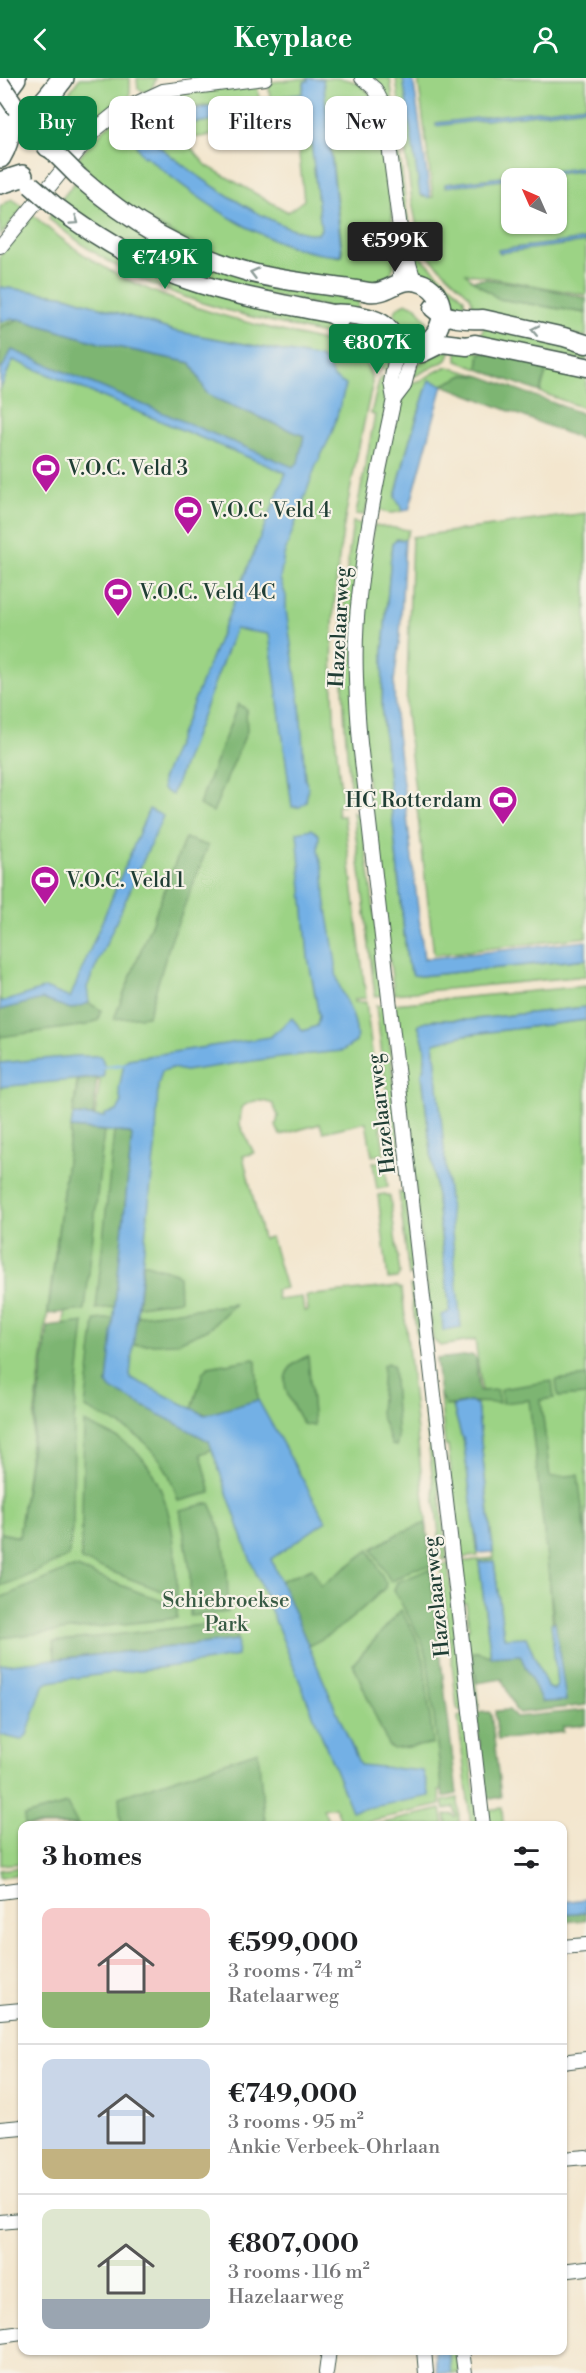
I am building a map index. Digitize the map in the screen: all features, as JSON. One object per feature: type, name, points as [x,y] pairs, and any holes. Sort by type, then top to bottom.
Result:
[{"type":"highway","points":[[1,153],[8,140],[8,114],[15,78]]},
{"type":"highway","points":[[49,96],[63,78]]},
{"type":"highway","points":[[0,183],[27,181]]},
{"type":"main road","points":[[0,84],[8,114]]},
{"type":"main road","points":[[52,150],[79,177],[115,207],[192,251],[252,273],[312,283],[346,296],[413,289],[429,300],[434,309],[474,314],[483,319],[586,344]]},
{"type":"main road","points":[[1,153],[55,206],[122,249],[154,266],[187,280],[332,314],[338,319],[380,326]]},
{"type":"main road","points":[[396,289],[380,326],[385,341],[420,354],[439,338],[442,310]]},
{"type":"main road","points":[[439,338],[467,346],[475,344],[586,367]]},
{"type":"street","points":[[0,247],[95,130],[116,113],[163,91],[265,78]]},
{"type":"street","points":[[362,78],[375,89],[384,107],[401,236],[396,289]]},
{"type":"street","name":"Hazelaarweg","points":[[408,351],[392,382],[394,399],[369,517],[358,598],[356,684],[361,753],[482,1821]]},
{"type":"street","points":[[0,1892],[18,1890]]},
{"type":"street","points":[[567,1947],[586,1945]]},
{"type":"street","points":[[0,2012],[18,2010]]},
{"type":"street","points":[[567,2061],[586,2059]]},
{"type":"street","points":[[0,2129],[18,2127]]},
{"type":"street","points":[[567,2159],[586,2157]]},
{"type":"street","points":[[0,2222],[18,2220]]},
{"type":"street","points":[[567,2270],[586,2268]]},
{"type":"street","points":[[0,2336],[18,2334]]},
{"type":"street","points":[[326,2373],[328,2355]]},
{"type":"street","points":[[424,2355],[426,2373]]},
{"type":"street","points":[[463,2355],[465,2373]]},
{"type":"green space","points":[[80,78],[130,78],[130,96],[109,96],[109,109],[97,120],[97,96],[66,96]]},
{"type":"green space","points":[[137,78],[156,79],[151,90],[146,92],[138,89]]},
{"type":"green space","points":[[308,78],[308,81],[304,82],[302,94],[288,96],[270,96],[271,82]]},
{"type":"green space","points":[[319,78],[353,81],[360,84],[371,95],[325,98],[323,80]]},
{"type":"green space","points":[[370,78],[390,78],[392,96],[381,96]]},
{"type":"green space","points":[[396,78],[403,78],[406,96],[398,96]]},
{"type":"green space","points":[[418,78],[586,78],[586,295],[466,273],[499,299],[586,313],[586,337],[471,310],[472,301],[469,295],[426,254],[420,242],[405,150],[407,103],[422,197],[433,197]]},
{"type":"green space","points":[[255,84],[259,96],[208,96],[208,106],[196,107],[196,96],[170,96]]},
{"type":"green space","points":[[208,121],[208,136],[196,137],[196,122]]},
{"type":"green space","points":[[109,125],[109,150],[144,150],[146,155],[181,183],[227,214],[290,246],[340,257],[343,255],[331,150],[383,150],[392,212],[394,266],[388,280],[380,285],[297,277],[209,252],[136,214],[87,173],[89,171],[77,160],[85,150],[97,150],[97,136]]},
{"type":"green space","points":[[164,150],[193,150],[207,166],[288,212],[304,200],[299,150],[312,150],[321,229],[318,234],[279,224],[256,212],[209,183]]},
{"type":"green space","points":[[394,150],[399,150],[407,213],[415,248],[422,258],[464,298],[465,309],[448,301],[416,268],[402,213]]},
{"type":"green space","points":[[75,182],[97,200],[294,287],[359,301],[357,313],[242,290],[142,255],[60,201]]},
{"type":"green space","points":[[12,199],[24,207],[0,236],[0,207]]},
{"type":"green space","points":[[51,213],[89,239],[291,312],[364,329],[375,337],[383,348],[390,372],[379,367],[353,341],[221,309],[195,301],[132,275],[71,237],[49,219]]},
{"type":"green space","name":"Schiebroekse Park","points":[[33,215],[68,244],[104,267],[142,286],[220,315],[347,347],[361,358],[372,380],[338,565],[332,655],[336,745],[343,805],[337,806],[338,816],[344,816],[366,998],[355,999],[355,1002],[366,1002],[384,1154],[372,1156],[366,1122],[323,1132],[320,1124],[280,1135],[276,1126],[278,1116],[273,1104],[264,1101],[253,1101],[241,1108],[240,1125],[254,1153],[243,1156],[263,1239],[271,1237],[286,1288],[276,1290],[278,1300],[302,1297],[304,1311],[308,1310],[306,1296],[397,1286],[402,1289],[454,1789],[439,1791],[441,1805],[370,1821],[341,1821],[335,1807],[323,1809],[328,1821],[265,1821],[265,1818],[244,1821],[18,1821],[18,1863],[1,1865],[0,1537],[31,1543],[100,1080],[77,1082],[19,1537],[0,1533],[0,299],[332,377],[305,355],[174,331],[66,296],[0,287],[0,256]]},
{"type":"green space","points":[[486,279],[535,286],[586,298],[586,313],[499,299],[472,280]]},
{"type":"green space","points":[[407,303],[417,307],[427,322],[412,333],[403,329],[394,314],[398,307]]},
{"type":"green space","points":[[19,319],[103,344],[191,363],[206,392],[214,398],[304,436],[298,464],[293,467],[283,464],[12,350],[0,372],[0,327]]},
{"type":"green space","points":[[484,326],[586,349],[586,362],[481,338]]},
{"type":"green space","points":[[457,348],[480,352],[478,369],[457,361]]},
{"type":"green space","points":[[451,349],[447,360],[413,377],[418,365],[426,358]]},
{"type":"green space","points":[[480,352],[549,363],[540,392],[478,369]]},
{"type":"green space","points":[[549,363],[586,371],[586,409],[540,392]]},
{"type":"green space","points":[[448,367],[481,376],[464,375],[443,385],[429,380],[395,497],[402,511],[392,513],[383,511],[377,508],[391,438],[408,382],[418,381]]},
{"type":"green space","points":[[464,375],[481,376],[586,415],[586,441],[443,385]]},
{"type":"green space","points":[[382,377],[389,378],[383,430],[365,515],[356,514],[375,415],[371,414]]},
{"type":"green space","name":"HC Rotterdam","points":[[586,513],[586,937],[434,955],[406,712],[412,537]]},
{"type":"green space","points":[[353,522],[363,524],[360,797],[352,804],[345,732],[343,628]]},
{"type":"green space","points":[[374,525],[409,530],[405,540],[397,539],[392,543],[383,651],[382,713],[407,962],[413,974],[421,976],[586,959],[586,976],[394,994],[365,764],[360,628]]},
{"type":"green space","points":[[238,704],[246,709],[247,731],[213,812],[199,805]]},
{"type":"green space","points":[[353,812],[362,818],[385,995],[375,996]]},
{"type":"green space","points":[[185,838],[208,846],[170,943],[148,1016],[114,1019]]},
{"type":"green space","points":[[586,986],[586,1007],[466,1020],[432,1020],[418,1025],[425,1050],[422,1075],[452,1329],[460,1328],[434,1043],[465,1035],[586,1020],[586,1697],[549,1575],[557,1686],[555,1690],[547,1687],[526,1637],[504,1639],[494,1561],[479,1562],[491,1657],[478,1652],[472,1653],[479,1708],[475,1708],[466,1630],[469,1629],[466,1603],[463,1603],[459,1562],[494,1558],[477,1405],[473,1403],[483,1402],[475,1340],[441,1346],[433,1340],[394,1004]]},
{"type":"green space","points":[[42,999],[71,1009],[89,1003],[101,1010],[98,1020],[87,1025],[0,1037],[0,1010]]},
{"type":"green space","points":[[386,1005],[400,1149],[394,1153],[376,1006]]},
{"type":"green space","points":[[97,1078],[93,1116],[73,1115],[78,1080]]},
{"type":"green space","points":[[71,1128],[104,1131],[85,1310],[48,1314]]},
{"type":"green space","points":[[114,1132],[130,1133],[132,1136],[115,1307],[96,1309]]},
{"type":"green space","points":[[382,1162],[385,1165],[388,1187],[377,1189],[373,1163]]},
{"type":"green space","points":[[399,1192],[405,1194],[414,1273],[409,1276]]},
{"type":"green space","points":[[385,1194],[390,1197],[400,1274],[397,1278],[388,1279],[378,1195]]},
{"type":"green space","points":[[143,1263],[176,1273],[179,1276],[180,1300],[138,1306]]},
{"type":"green space","points":[[410,1285],[416,1288],[425,1350],[419,1351]]},
{"type":"green space","points":[[235,1304],[210,1328],[176,1343],[132,1345],[137,1316]]},
{"type":"green space","points":[[114,1318],[107,1384],[209,1441],[212,1449],[201,1454],[211,1493],[178,1501],[164,1465],[155,1452],[118,1424],[85,1408],[95,1320]]},
{"type":"green space","points":[[84,1322],[74,1421],[73,1522],[69,1556],[21,1579],[0,1586],[0,1533],[19,1537],[48,1327]]},
{"type":"green space","points":[[472,1355],[476,1359],[479,1391],[497,1390],[499,1403],[470,1402],[446,1406],[440,1395],[436,1359]]},
{"type":"green space","points":[[308,1356],[314,1426],[303,1424],[285,1386],[285,1377],[289,1370],[296,1362]]},
{"type":"green space","points":[[254,1359],[258,1400],[210,1416],[192,1409],[203,1372],[208,1367]]},
{"type":"green space","points":[[425,1360],[447,1559],[442,1560],[419,1362]]},
{"type":"green space","points":[[387,1363],[393,1366],[398,1440],[396,1446],[392,1445],[380,1414],[383,1366]]},
{"type":"green space","points":[[586,1376],[586,1395],[558,1397],[556,1380]]},
{"type":"green space","points":[[552,1381],[554,1398],[541,1400],[550,1477],[578,1475],[586,1537],[586,1705],[519,1713],[502,1679],[477,1683],[472,1652],[491,1656],[520,1655],[542,1702],[566,1701],[554,1622],[529,1400],[502,1403],[501,1389]]},
{"type":"green space","points":[[440,1395],[446,1405],[453,1406],[463,1437],[478,1556],[458,1558],[455,1536],[458,1535],[448,1472],[451,1472],[448,1446],[445,1446]]},
{"type":"green space","points":[[84,1422],[131,1447],[149,1467],[165,1501],[170,1520],[176,1559],[177,1597],[81,1560]]},
{"type":"green space","points":[[210,1503],[223,1543],[227,1570],[228,1612],[190,1616],[190,1570],[180,1510]]},
{"type":"green space","points":[[426,1523],[431,1566],[413,1569],[391,1582],[372,1549],[399,1533]]},
{"type":"green space","points":[[369,1550],[386,1583],[385,1588],[339,1628],[308,1646],[280,1581],[312,1568],[321,1586]]},
{"type":"green space","points":[[448,1563],[464,1710],[460,1711],[457,1708],[441,1566]]},
{"type":"green space","points":[[77,1568],[177,1607],[177,1618],[0,1638],[0,1598],[69,1569]]},
{"type":"green space","points":[[430,1569],[457,1794],[443,1797],[427,1656],[394,1590],[397,1582]]},
{"type":"green space","points":[[401,1610],[415,1635],[424,1660],[433,1744],[393,1749],[388,1745],[353,1664]]},
{"type":"green space","points":[[234,1623],[238,1640],[55,1659],[53,1642]]},
{"type":"green space","points":[[509,1710],[516,1717],[586,1710],[586,1725],[563,1727],[563,1732],[498,1740],[496,1711]]},
{"type":"green space","points":[[489,1712],[501,1797],[491,1799],[486,1797],[476,1713]]},
{"type":"green space","points":[[465,1714],[478,1821],[471,1821],[458,1717]]},
{"type":"green space","points":[[258,1751],[265,1821],[121,1821],[119,1797]]},
{"type":"green space","points":[[458,1798],[459,1821],[446,1821],[445,1815],[456,1816],[454,1807],[445,1810],[443,1801]]},
{"type":"green space","points":[[67,1804],[76,1821],[25,1821],[24,1816]]},
{"type":"green space","points":[[502,1808],[503,1821],[488,1821],[487,1810]]},
{"type":"green space","points":[[441,1809],[443,1821],[392,1821]]},
{"type":"green space","points":[[18,1868],[18,1875],[0,1877],[0,1870]]},
{"type":"green space","points":[[586,1912],[586,1920],[567,1922],[567,1914]]},
{"type":"green space","points":[[449,2355],[458,2355],[460,2373],[451,2373]]},
{"type":"water","points":[[308,78],[323,79],[325,150],[331,150],[342,256],[316,253],[290,246],[237,222],[188,190],[146,156],[144,157],[139,150],[164,150],[209,183],[257,212],[280,224],[318,234],[321,229],[312,150],[313,96],[288,96],[302,94],[305,81],[308,81]]},
{"type":"water","points":[[403,78],[413,78],[430,196],[428,198],[420,194]]},
{"type":"water","points":[[586,105],[586,108],[436,126],[436,123]]},
{"type":"water","points":[[208,107],[208,121],[196,122],[196,109]]},
{"type":"water","points":[[586,167],[586,170],[567,172],[567,169]]},
{"type":"water","points":[[501,177],[501,180],[445,187],[445,184]]},
{"type":"water","points":[[586,239],[586,242],[499,253],[498,250]]},
{"type":"water","points":[[0,287],[66,296],[174,331],[320,358],[328,364],[333,377],[346,385],[332,433],[315,468],[284,555],[280,579],[286,596],[300,705],[305,779],[308,787],[306,802],[300,807],[292,807],[269,634],[235,629],[172,795],[163,789],[162,780],[286,473],[13,360],[0,390],[0,372],[12,350],[293,467],[298,463],[304,436],[214,398],[206,392],[191,363],[103,344],[19,319],[0,322]]},
{"type":"water","points":[[429,380],[443,385],[409,510],[402,511],[395,497]]},
{"type":"water","points":[[397,539],[405,540],[400,636],[394,682],[395,717],[424,959],[586,941],[586,959],[420,976],[413,975],[407,962],[382,713],[383,651],[392,543]]},
{"type":"water","points":[[149,809],[163,816],[87,987],[89,1003],[71,1009],[42,999],[0,1010],[0,1001],[7,1001],[45,988],[70,998]]},
{"type":"water","points":[[312,829],[319,835],[318,851],[324,872],[325,897],[336,974],[355,1022],[356,1042],[342,1051],[280,1057],[185,1071],[172,1068],[162,1071],[158,1085],[156,1139],[130,1375],[131,1378],[205,1415],[258,1400],[326,1521],[271,1559],[360,1765],[423,1771],[430,1796],[352,1811],[249,1556],[209,1441],[113,1390],[107,1384],[132,1136],[130,1133],[71,1128],[73,1115],[105,1117],[105,1114],[117,1111],[121,1103],[119,1089],[124,1063],[128,1059],[270,1037],[292,1018],[303,1031],[317,1026],[319,1016],[308,957],[297,832]]},
{"type":"water","points":[[586,1007],[586,1020],[465,1035],[434,1043],[461,1328],[443,1331],[442,1315],[449,1312],[449,1303],[422,1074],[425,1050],[418,1025],[432,1020],[466,1020]]},
{"type":"water","points":[[101,1056],[104,1064],[104,1077],[0,1087],[0,1063]]},
{"type":"water","points":[[470,1402],[477,1405],[493,1552],[478,1553],[463,1438],[453,1406]]},
{"type":"water","points":[[494,1561],[504,1638],[526,1637],[547,1687],[554,1690],[557,1685],[551,1623],[555,1622],[566,1701],[542,1702],[520,1655],[491,1657],[479,1562]]},
{"type":"water","points":[[238,1640],[237,1656],[49,1682],[43,1686],[27,1735],[21,1740],[0,1735],[0,1665]]},
{"type":"water","points":[[586,1899],[586,1912],[567,1914],[567,1901]]},
{"type":"water","points":[[435,2355],[449,2355],[451,2373],[437,2373]]},
{"type":"waterway","points":[[100,1067],[127,1064]]},
{"type":"place","name":"V.O.C. Veld 3","points":[[46,494]]},
{"type":"place","name":"V.O.C. Veld 4","points":[[188,536]]},
{"type":"place","name":"V.O.C. Veld 4C","points":[[118,618]]},
{"type":"place","name":"HC Rotterdam","points":[[503,826]]},
{"type":"place","name":"V.O.C. Veld 1","points":[[45,906]]}]
